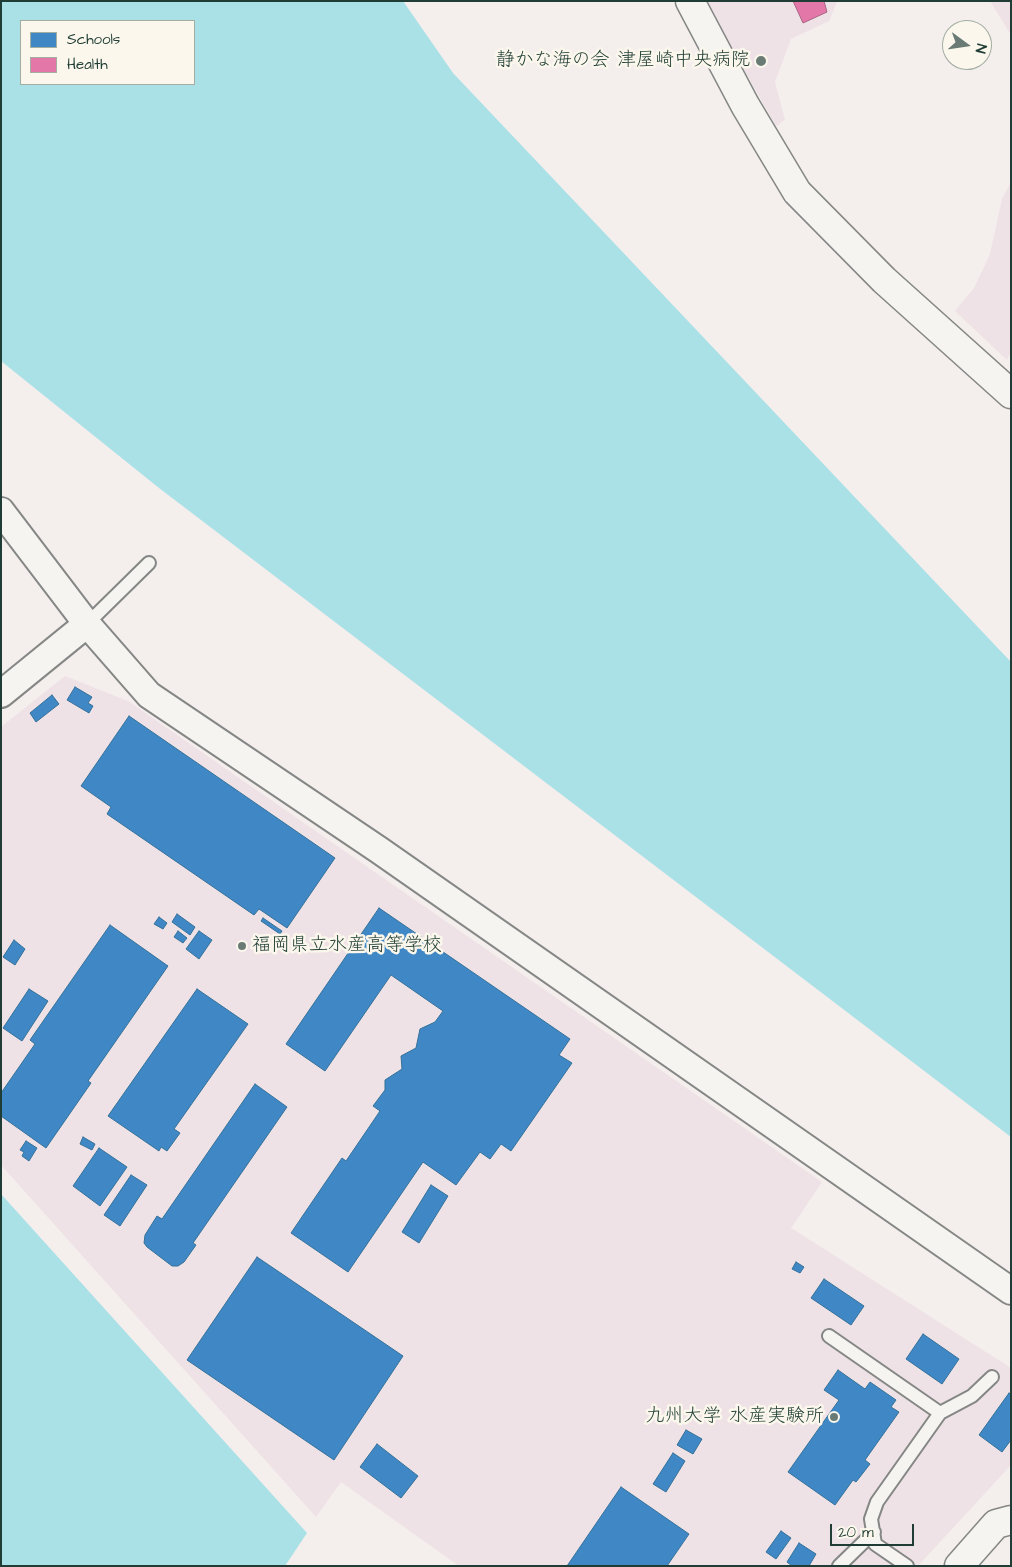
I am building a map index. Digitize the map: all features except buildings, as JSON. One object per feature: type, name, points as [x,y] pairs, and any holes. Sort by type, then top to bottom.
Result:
[{"type":"street","points":[[690,1],[745,105],[797,192],[884,280],[1011,394]]},
{"type":"street","points":[[1,511],[87,624],[149,694],[379,850],[1011,1291]]},
{"type":"street","points":[[1,694],[87,624]]},
{"type":"street","points":[[959,1566],[1006,1517]]},
{"type":"lane","points":[[87,624],[149,563]]},
{"type":"lane","points":[[829,1336],[940,1413]]},
{"type":"lane","points":[[907,1566],[876,1544],[871,1519],[877,1502],[940,1413],[972,1396],[992,1377]]},
{"type":"lane","points":[[839,1566],[874,1532]]},
{"type":"shaded area","name":"静かな海の会 津屋崎中央病院","points":[[705,1],[858,1],[837,2],[829,21],[791,39],[775,82],[785,120],[776,126]]},
{"type":"shaded area","points":[[990,1],[1011,1],[1011,35]]},
{"type":"shaded area","points":[[1011,182],[1011,353],[1007,360],[955,311],[974,288],[990,254],[1002,199]]},
{"type":"shaded area","name":"福岡県立水産高等学校","points":[[65,676],[128,701],[822,1182],[791,1228],[1011,1368],[1011,1465],[918,1566],[459,1566],[341,1482],[316,1517],[1,1165],[1,727]]},
{"type":"water","points":[[1,1],[403,1],[453,73],[1011,662],[1011,1137],[159,488],[1,361]]},
{"type":"water","points":[[1,1194],[307,1533],[285,1566],[1,1566]]},
{"type":"place","name":"静かな海の会 津屋崎中央病院","points":[[761,61]]},
{"type":"place","name":"福岡県立水産高等学校","points":[[242,946]]},
{"type":"place","name":"九州大学 水産実験所","points":[[834,1417]]}]
